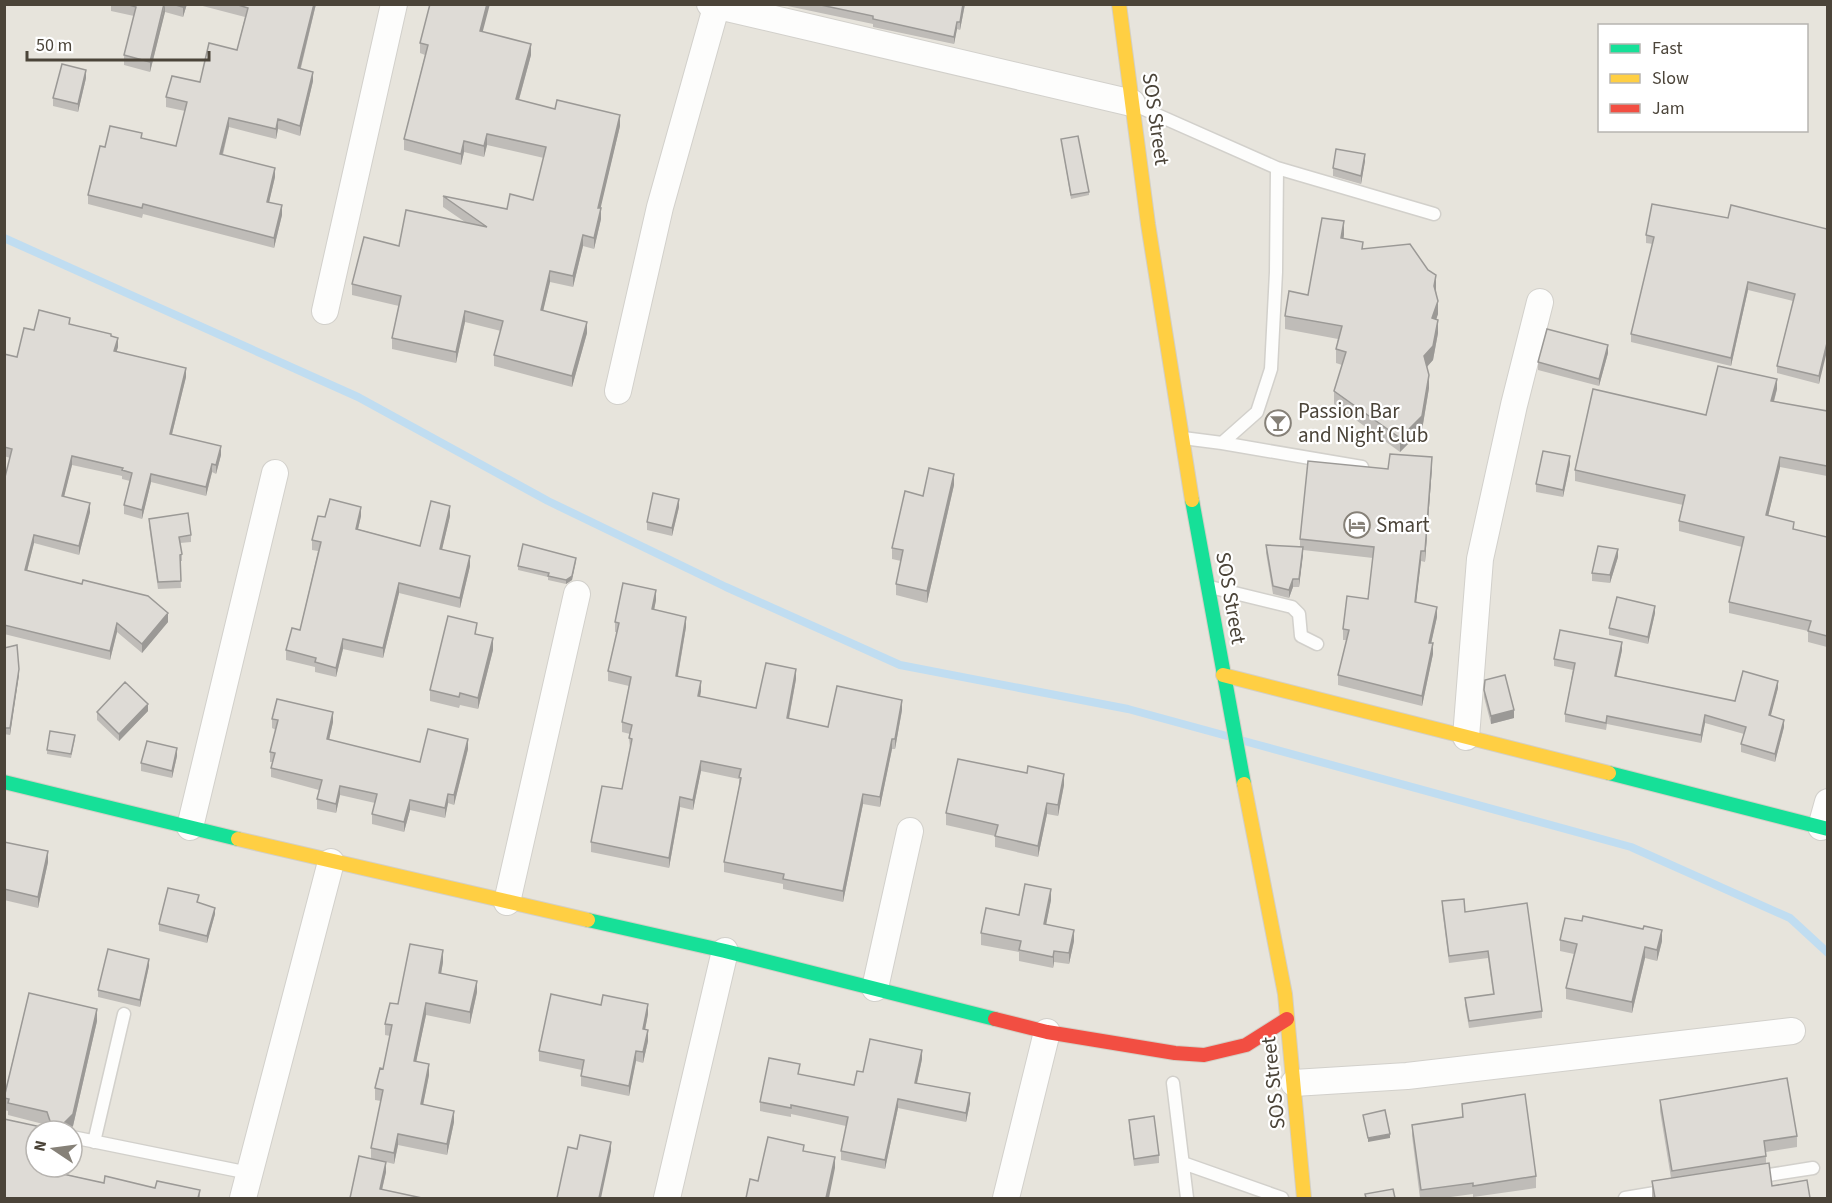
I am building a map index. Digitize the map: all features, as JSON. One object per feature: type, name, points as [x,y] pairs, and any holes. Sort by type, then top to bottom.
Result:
[{"type":"street","points":[[325,311],[394,4]]},
{"type":"street","name":"SOS Street","points":[[1119,4],[1181,438],[1223,675],[1285,994],[1304,1198]]},
{"type":"street","points":[[618,391],[660,207],[715,5],[1132,104]]},
{"type":"street","points":[[1466,737],[1480,559],[1514,405],[1540,302]]},
{"type":"street","points":[[190,827],[275,473]]},
{"type":"street","points":[[507,902],[577,594]]},
{"type":"street","points":[[1223,675],[1824,828],[1827,802]]},
{"type":"street","points":[[4,782],[332,862],[725,951],[1047,1032],[1204,1056],[1246,1046],[1287,1019]]},
{"type":"street","points":[[875,988],[910,831]]},
{"type":"street","points":[[243,1198],[332,862]]},
{"type":"street","points":[[668,1198],[725,951]]},
{"type":"street","points":[[1294,1083],[1407,1076],[1792,1031]]},
{"type":"street","points":[[1006,1198],[1047,1032]]},
{"type":"lane","points":[[1132,104],[1277,168],[1434,214]]},
{"type":"lane","points":[[1222,443],[1257,412],[1271,369],[1276,272],[1277,168]]},
{"type":"lane","points":[[1181,438],[1377,470]]},
{"type":"lane","points":[[1209,587],[1292,607],[1299,614],[1301,636],[1317,644]]},
{"type":"lane","points":[[94,1142],[124,1014]]},
{"type":"lane","points":[[1173,1083],[1187,1198]]},
{"type":"lane","points":[[84,1140],[249,1173]]},
{"type":"lane","points":[[1183,1163],[1282,1198]]},
{"type":"lane","points":[[1743,1179],[1813,1168]]},
{"type":"lane","points":[[1625,1198],[1684,1188]]},
{"type":"shaded area","points":[[5,5],[1827,5],[1827,1198],[5,1198]]},
{"type":"building","points":[[126,4],[164,4],[150,62],[124,55],[136,7]]},
{"type":"building","points":[[235,4],[314,4],[298,68],[313,72],[300,126],[278,119],[276,129],[229,118],[220,154],[275,168],[267,202],[282,205],[274,238],[143,204],[142,208],[88,195],[100,146],[105,147],[110,126],[142,133],[141,138],[176,146],[187,102],[166,97],[172,76],[200,82],[209,43],[237,50],[248,8]]},
{"type":"building","points":[[430,4],[487,4],[480,31],[531,44],[516,99],[555,109],[557,100],[620,115],[598,208],[601,208],[594,238],[583,235],[573,276],[550,271],[541,310],[587,322],[572,376],[494,355],[503,321],[465,311],[456,352],[392,338],[401,296],[352,284],[364,237],[399,246],[406,210],[487,227],[443,196],[507,209],[510,194],[533,200],[546,147],[487,134],[484,146],[464,141],[461,154],[404,139],[428,45],[420,43]]},
{"type":"building","points":[[816,4],[963,4],[960,22],[957,22],[954,37]]},
{"type":"building","points":[[62,64],[86,70],[78,104],[53,98]]},
{"type":"building","points":[[1078,136],[1089,192],[1071,195],[1061,139]]},
{"type":"building","points":[[1336,149],[1365,154],[1361,176],[1333,168]]},
{"type":"building","points":[[1652,204],[1728,218],[1731,205],[1827,229],[1827,343],[1819,376],[1777,366],[1795,294],[1748,282],[1731,358],[1631,334],[1654,237],[1646,235]]},
{"type":"building","points":[[1322,218],[1344,221],[1341,238],[1363,242],[1362,249],[1410,244],[1428,270],[1436,275],[1434,286],[1438,301],[1432,318],[1438,320],[1433,346],[1424,356],[1429,375],[1422,416],[1400,438],[1334,391],[1346,352],[1336,349],[1342,326],[1285,316],[1289,291],[1308,295]]},
{"type":"building","points":[[39,310],[70,318],[69,324],[111,334],[118,338],[114,351],[186,368],[170,434],[221,446],[216,465],[212,464],[206,487],[151,474],[142,510],[124,505],[132,473],[122,470],[123,468],[72,456],[62,496],[90,503],[79,546],[34,535],[25,570],[82,584],[83,580],[148,596],[168,613],[142,644],[117,623],[110,651],[4,625],[4,481],[12,449],[4,447],[4,354],[17,357],[24,328],[34,330]]},
{"type":"building","points":[[1547,329],[1608,345],[1599,379],[1538,362]]},
{"type":"building","points":[[1718,366],[1777,379],[1771,401],[1827,411],[1827,466],[1780,457],[1766,515],[1794,522],[1793,529],[1827,537],[1827,636],[1808,631],[1811,621],[1729,602],[1744,537],[1679,521],[1685,495],[1575,470],[1593,389],[1706,415]]},
{"type":"building","points":[[1543,451],[1570,456],[1563,490],[1536,484]]},
{"type":"building","points":[[1390,454],[1432,457],[1425,551],[1421,551],[1415,602],[1437,607],[1429,643],[1433,643],[1422,696],[1338,675],[1349,630],[1343,629],[1347,596],[1368,599],[1374,547],[1300,539],[1308,461],[1388,469]]},
{"type":"building","points":[[929,468],[954,474],[927,591],[896,584],[903,550],[892,548],[905,491],[923,496]]},
{"type":"building","points":[[653,493],[679,499],[672,528],[647,522]]},
{"type":"building","points":[[330,499],[361,507],[356,529],[420,546],[431,501],[450,506],[440,549],[470,556],[460,598],[399,583],[383,648],[343,639],[336,668],[315,662],[316,658],[286,650],[292,628],[300,630],[321,542],[312,540],[318,516],[325,517]]},
{"type":"building","points":[[188,513],[191,535],[179,537],[182,554],[180,555],[181,581],[158,582],[149,519]]},
{"type":"building","points":[[523,544],[576,558],[572,576],[566,580],[548,576],[549,573],[518,566]]},
{"type":"building","points":[[1266,545],[1303,547],[1299,579],[1293,579],[1289,590],[1273,586]]},
{"type":"building","points":[[1598,546],[1618,549],[1610,575],[1592,573]]},
{"type":"building","points":[[623,583],[656,590],[652,609],[686,617],[676,676],[701,681],[698,696],[756,708],[766,663],[796,669],[787,718],[828,727],[837,686],[902,700],[880,797],[863,794],[843,891],[783,879],[784,874],[724,862],[741,769],[701,761],[693,800],[680,797],[669,858],[591,842],[602,786],[622,789],[632,739],[629,738],[632,725],[622,722],[631,677],[608,671],[619,623],[615,622]]},
{"type":"building","points":[[1617,597],[1655,606],[1648,637],[1609,628]]},
{"type":"building","points":[[448,616],[477,623],[475,634],[493,638],[478,698],[460,693],[459,697],[430,690]]},
{"type":"building","points":[[1560,630],[1622,642],[1615,676],[1735,701],[1743,671],[1778,681],[1769,715],[1784,720],[1775,754],[1741,744],[1746,727],[1705,715],[1701,735],[1607,716],[1606,723],[1565,714],[1575,663],[1554,659]]},
{"type":"building","points":[[17,645],[19,669],[10,728],[4,728],[4,648]]},
{"type":"building","points":[[1505,675],[1514,710],[1491,716],[1484,690],[1485,680]]},
{"type":"building","points":[[125,682],[148,704],[119,734],[97,712]]},
{"type":"building","points":[[277,699],[333,712],[327,739],[420,762],[428,729],[468,739],[454,795],[448,794],[445,808],[410,800],[404,822],[372,814],[377,794],[340,786],[336,804],[317,799],[322,780],[271,768],[275,753],[270,752],[278,720],[272,719]]},
{"type":"building","points":[[50,731],[75,735],[71,754],[47,750]]},
{"type":"building","points":[[147,741],[177,748],[172,771],[141,763]]},
{"type":"building","points":[[958,759],[1027,773],[1028,766],[1064,774],[1058,805],[1047,803],[1038,846],[995,836],[998,825],[946,813]]},
{"type":"building","points":[[4,842],[48,851],[38,897],[4,889]]},
{"type":"building","points":[[1025,884],[1051,889],[1044,924],[1074,930],[1069,953],[1054,951],[1053,957],[1019,950],[1021,941],[981,933],[986,908],[1019,915]]},
{"type":"building","points":[[168,888],[199,895],[197,902],[215,908],[207,936],[159,924]]},
{"type":"building","points":[[1464,899],[1465,912],[1527,903],[1542,1011],[1469,1021],[1465,998],[1494,994],[1488,951],[1449,956],[1442,901]]},
{"type":"building","points":[[1583,916],[1643,929],[1644,926],[1662,930],[1657,950],[1645,947],[1632,1002],[1566,988],[1577,944],[1560,940],[1565,918],[1582,921]]},
{"type":"building","points":[[410,944],[443,950],[439,973],[477,981],[470,1012],[426,1003],[414,1061],[429,1064],[421,1104],[454,1111],[447,1144],[398,1134],[394,1153],[371,1148],[383,1090],[375,1088],[380,1068],[383,1069],[392,1025],[385,1024],[390,1003],[398,1004]]},
{"type":"building","points":[[108,949],[149,959],[140,1000],[98,990]]},
{"type":"building","points":[[29,993],[97,1009],[73,1114],[68,1119],[49,1119],[47,1112],[8,1103],[9,1099],[4,1098]]},
{"type":"building","points":[[551,994],[601,1005],[603,995],[648,1004],[643,1029],[648,1030],[643,1052],[636,1051],[629,1086],[581,1076],[584,1060],[539,1051]]},
{"type":"building","points":[[870,1039],[922,1050],[915,1083],[970,1093],[966,1113],[898,1099],[885,1160],[841,1151],[848,1117],[791,1105],[791,1108],[760,1102],[769,1058],[800,1064],[798,1074],[854,1085],[857,1071],[863,1072]]},
{"type":"building","points":[[1787,1078],[1797,1136],[1764,1141],[1766,1156],[1672,1171],[1660,1100]]},
{"type":"building","points":[[1525,1094],[1536,1176],[1473,1186],[1473,1183],[1421,1190],[1412,1125],[1463,1117],[1462,1104]]},
{"type":"building","points":[[1385,1110],[1390,1134],[1368,1138],[1363,1115]]},
{"type":"building","points":[[1154,1116],[1159,1155],[1134,1159],[1129,1120]]},
{"type":"building","points":[[4,1119],[24,1123],[24,1179],[84,1179],[104,1183],[105,1176],[155,1188],[157,1181],[200,1190],[198,1198],[4,1198]]},
{"type":"building","points":[[580,1135],[611,1142],[599,1198],[557,1198],[568,1147],[577,1149]]},
{"type":"building","points":[[768,1137],[804,1145],[803,1151],[835,1157],[826,1198],[746,1198],[750,1179],[758,1181]]},
{"type":"building","points":[[359,1156],[386,1162],[380,1189],[422,1198],[350,1198]]},
{"type":"building","points":[[1769,1163],[1772,1186],[1807,1180],[1810,1198],[1655,1198],[1652,1181]]},
{"type":"building","points":[[1393,1189],[1395,1198],[1366,1198],[1365,1194]]},
{"type":"waterway","points":[[4,238],[358,397],[548,501],[726,587],[900,665],[1128,709],[1227,736]]},
{"type":"waterway","points":[[1244,741],[1631,847],[1790,918],[1828,953]]},
{"type":"traffic: fast","points":[[1192,500],[1244,784]]},
{"type":"traffic: fast","points":[[1609,773],[1828,829]]},
{"type":"traffic: fast","points":[[4,782],[238,839]]},
{"type":"traffic: fast","points":[[588,920],[725,951],[995,1019]]},
{"type":"traffic: slow","points":[[1119,4],[1148,224],[1192,500]]},
{"type":"traffic: slow","points":[[1223,675],[1609,773]]},
{"type":"traffic: slow","points":[[1244,784],[1285,994],[1304,1198]]},
{"type":"traffic: slow","points":[[238,839],[588,920]]},
{"type":"traffic: jam","points":[[995,1019],[1047,1032],[1175,1053],[1204,1055],[1246,1045],[1287,1019]]},
{"type":"place","name":"Passion Bar and Night Club","points":[[1278,423]]},
{"type":"place","name":"Smart","points":[[1357,525]]}]
